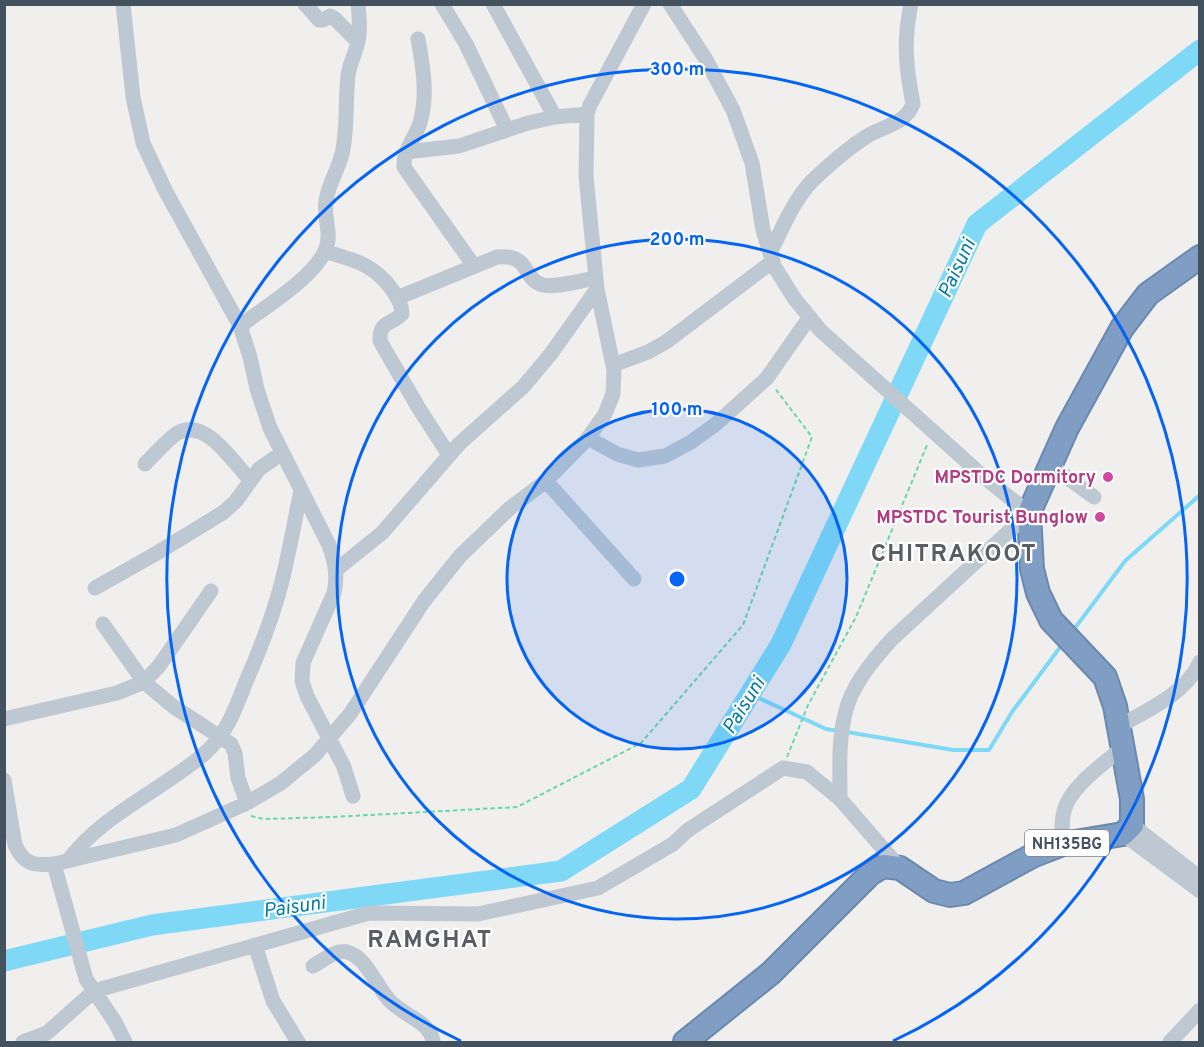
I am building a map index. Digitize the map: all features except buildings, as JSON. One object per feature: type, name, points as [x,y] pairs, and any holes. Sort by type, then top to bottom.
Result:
[{"type":"highway","name":"NH135BG","points":[[900,868],[934,891],[950,896],[964,893],[1032,856],[1063,844],[1127,830],[1132,799],[1115,706],[1104,677],[1051,620],[1038,593],[1032,569],[1029,513],[1067,428],[1122,328],[1148,294],[1200,257]]},
{"type":"highway","points":[[691,1041],[771,973],[870,874],[883,866],[900,868]]},
{"type":"street","points":[[123,4],[133,97],[143,143],[165,190],[240,326],[250,357],[256,389],[270,428],[329,545],[336,570],[336,583],[334,593],[303,663],[302,681],[307,696],[344,767],[353,796]]},
{"type":"street","points":[[305,4],[319,20],[330,16],[339,21],[358,42]]},
{"type":"street","points":[[240,326],[285,293],[312,268],[325,251],[329,239],[324,211],[326,198],[341,156],[347,117],[348,75],[358,42],[360,25],[358,4]]},
{"type":"street","points":[[442,4],[466,44],[507,130]]},
{"type":"street","points":[[493,4],[555,117]]},
{"type":"street","points":[[4,780],[15,845],[28,862],[39,866],[59,866],[176,836],[247,803],[281,783],[329,741],[366,691],[424,602],[460,556],[510,508],[546,481],[588,438],[605,414],[613,394],[613,365],[597,283],[586,176],[587,114],[644,4]]},
{"type":"street","points":[[670,4],[705,58],[733,110],[752,163],[763,230],[771,257],[794,298],[820,330],[985,478],[1029,513],[892,639],[872,661],[845,712],[840,741],[840,799]]},
{"type":"street","points":[[613,365],[648,352],[666,342],[771,257],[798,198],[811,183],[846,151],[869,135],[905,117],[910,111],[913,104],[905,57],[905,38],[911,4]]},
{"type":"street","points":[[418,39],[424,72],[424,103],[416,134],[403,158],[404,167],[474,266]]},
{"type":"street","points":[[406,152],[459,146],[555,117],[587,114]]},
{"type":"street","points":[[325,251],[365,266],[384,282],[397,298],[402,307],[402,314],[384,325],[380,333],[380,341],[449,455]]},
{"type":"street","points":[[397,298],[497,257],[506,256],[523,263],[531,277],[543,285],[597,283]]},
{"type":"street","points":[[336,570],[387,528],[449,455],[529,380],[550,355],[597,283]]},
{"type":"street","points":[[588,438],[617,454],[638,460],[665,456],[692,442],[716,424],[767,378],[809,318]]},
{"type":"street","points":[[145,464],[177,433],[189,429],[200,430],[209,436],[250,480]]},
{"type":"street","points":[[95,588],[157,554],[224,512],[236,501],[259,469],[282,453]]},
{"type":"street","points":[[1050,465],[1094,497]]},
{"type":"street","points":[[546,481],[634,579]]},
{"type":"street","points":[[59,866],[95,832],[201,756],[221,737],[231,719],[274,609],[301,491]]},
{"type":"street","points":[[4,719],[117,693],[144,682],[159,666],[211,591]]},
{"type":"street","points":[[103,624],[144,682],[174,707],[221,737],[234,749],[238,778],[247,803]]},
{"type":"street","points":[[1063,844],[1064,808],[1072,795],[1120,738],[1188,681],[1200,662]]},
{"type":"street","points":[[23,1042],[47,1033],[90,985],[255,945],[369,913],[478,914],[598,888],[673,844],[688,830],[783,768],[807,772],[840,799],[900,868]]},
{"type":"street","points":[[1127,830],[1200,878]]},
{"type":"street","points":[[1127,830],[1200,891]]},
{"type":"street","points":[[59,866],[90,985],[115,1022],[119,1040]]},
{"type":"street","points":[[255,945],[273,1001],[298,1042]]},
{"type":"street","points":[[313,966],[340,952],[354,955],[369,971],[390,1001],[430,1032],[433,1042]]},
{"type":"street","points":[[1170,1042],[1200,1010]]},
{"type":"path","points":[[230,812],[264,819],[517,807],[641,743],[743,626],[812,437],[767,378]]},
{"type":"path","points":[[783,768],[808,705],[856,617],[929,441]]},
{"type":"waterway","name":"Paisuni","points":[[4,961],[152,925],[561,871],[691,789],[781,644],[977,224],[1200,50]]},
{"type":"waterway","points":[[1072,632],[1125,561],[1200,495]]},
{"type":"waterway","points":[[847,732],[953,750],[989,750],[1012,712],[1064,642]]},
{"type":"waterway","points":[[750,694],[826,729],[839,731]]},
{"type":"place","name":"MPSTDC Dormitory","points":[[1108,477]]},
{"type":"place","name":"MPSTDC Tourist Bunglow","points":[[1100,517]]},
{"type":"district","name":"CHITRAKOOT","points":[[954,553]]},
{"type":"district","name":"RAMGHAT","points":[[430,939]]}]
